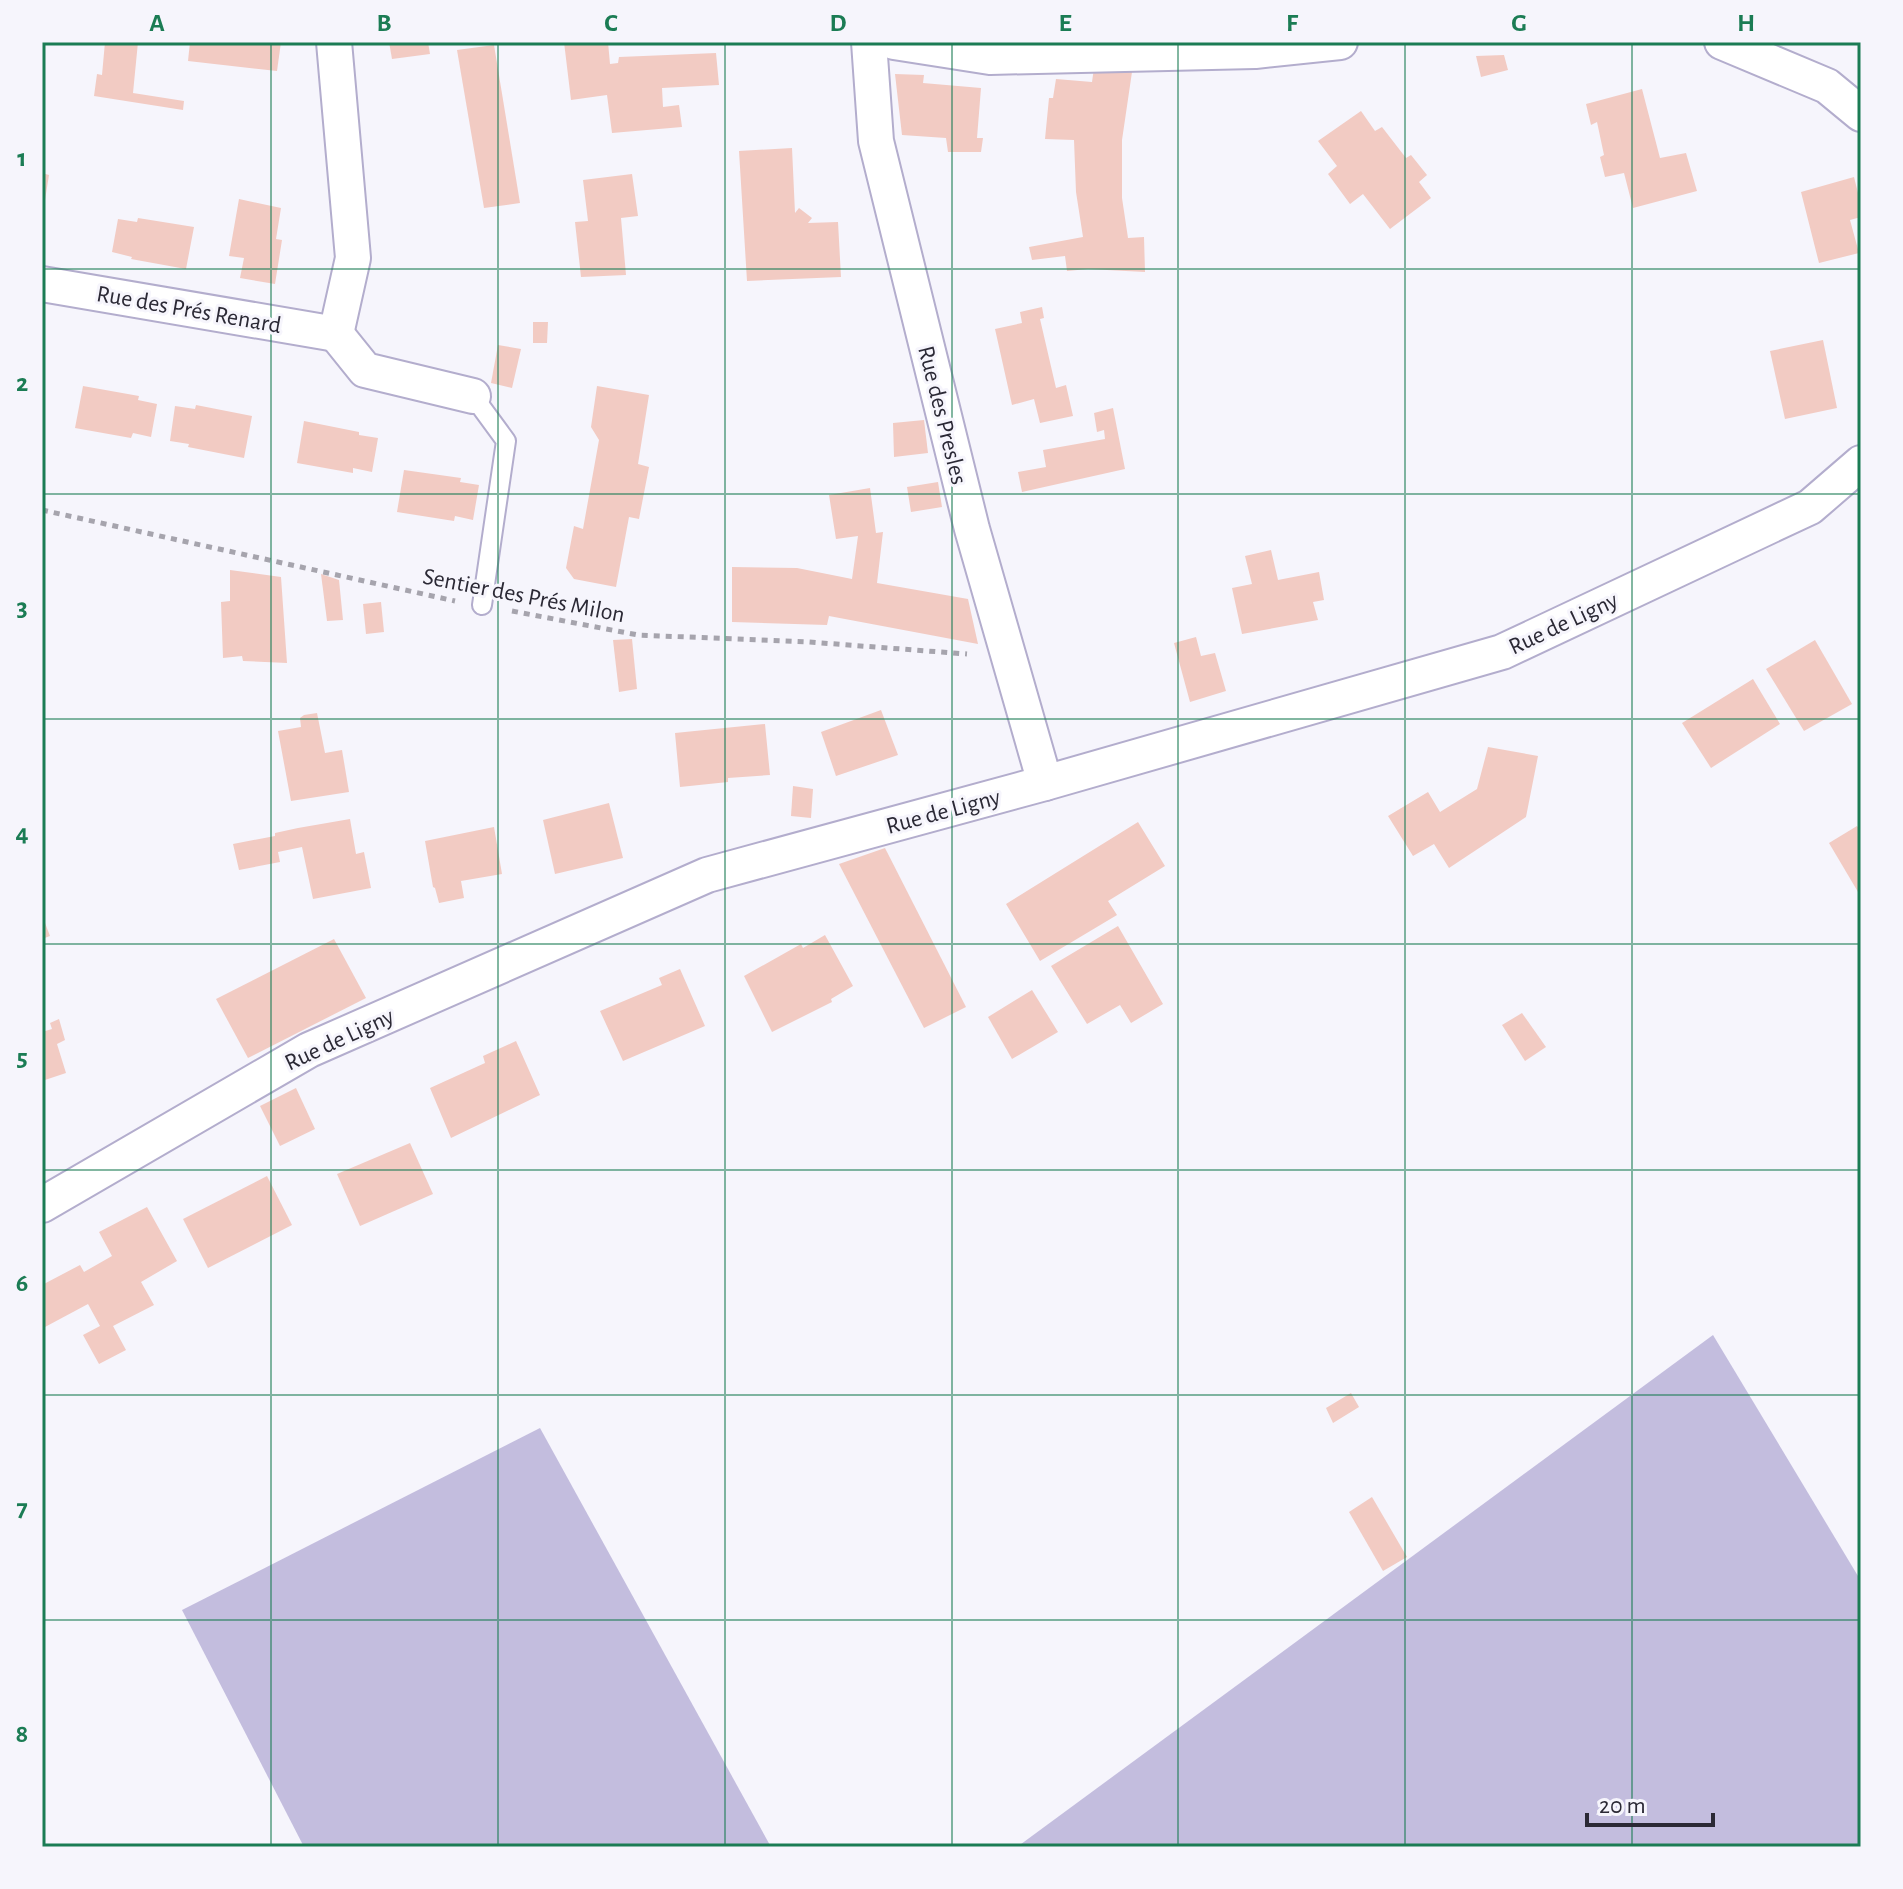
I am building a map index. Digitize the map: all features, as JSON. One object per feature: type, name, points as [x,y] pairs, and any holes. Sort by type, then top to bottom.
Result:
[{"type":"street","points":[[334,42],[353,258],[336,334],[365,370],[473,396]]},
{"type":"street","name":"Rue des Presles","points":[[869,42],[876,141],[972,529],[1045,783]]},
{"type":"street","points":[[894,42],[990,57],[1255,51],[1340,42]]},
{"type":"street","points":[[1722,42],[1827,86],[1861,114]]},
{"type":"street","name":"Rue des Prés Renard","points":[[42,284],[336,334]]},
{"type":"street","name":"Rue de Ligny","points":[[42,1205],[309,1050],[707,875],[1045,783],[1502,652],[1810,507],[1861,463]]},
{"type":"lane","points":[[473,396],[506,441],[482,605]]},
{"type":"path","name":"Sentier des Prés Milon","points":[[42,510],[434,597],[638,635],[809,642],[1008,657]]},
{"type":"shaded area","points":[[1713,1335],[1861,1581],[1861,1847],[1017,1847]]},
{"type":"shaded area","points":[[540,1428],[771,1847],[304,1847],[182,1610]]},
{"type":"building","points":[[105,42],[138,42],[133,93],[184,101],[183,110],[94,96],[97,74],[102,75]]},
{"type":"building","points":[[190,42],[281,42],[277,71],[188,61]]},
{"type":"building","points":[[389,42],[428,42],[430,54],[392,59]]},
{"type":"building","points":[[564,42],[608,42],[610,64],[618,63],[619,57],[716,53],[719,85],[662,88],[663,107],[679,105],[682,127],[612,133],[607,95],[571,100]]},
{"type":"building","points":[[494,45],[520,203],[484,208],[457,50]]},
{"type":"building","points":[[1504,55],[1508,70],[1481,77],[1476,56]]},
{"type":"building","points":[[1094,68],[1132,72],[1122,140],[1122,198],[1128,238],[1144,237],[1145,272],[1067,271],[1065,256],[1032,260],[1029,247],[1083,237],[1076,192],[1074,140],[1045,139],[1049,98],[1053,98],[1056,79],[1092,82]]},
{"type":"building","points":[[895,74],[924,75],[923,83],[981,88],[977,138],[983,138],[981,152],[948,152],[946,138],[902,135]]},
{"type":"building","points":[[1642,89],[1660,158],[1686,153],[1697,191],[1633,208],[1624,173],[1605,177],[1597,122],[1591,125],[1586,104]]},
{"type":"building","points":[[1361,111],[1375,131],[1382,127],[1406,158],[1411,155],[1427,175],[1419,182],[1431,198],[1390,229],[1363,194],[1350,204],[1328,174],[1337,166],[1318,141]]},
{"type":"building","points":[[792,148],[795,213],[799,208],[812,218],[808,223],[838,222],[841,277],[747,281],[739,151]]},
{"type":"building","points":[[42,173],[49,175],[44,206],[42,206]]},
{"type":"building","points":[[632,174],[638,216],[621,218],[626,275],[581,277],[575,222],[588,221],[583,180]]},
{"type":"building","points":[[1854,177],[1861,217],[1850,220],[1859,253],[1819,263],[1801,192]]},
{"type":"building","points":[[239,199],[281,208],[276,239],[282,240],[275,284],[240,278],[244,258],[229,256]]},
{"type":"building","points":[[138,218],[194,227],[186,269],[131,259],[112,252],[118,219],[137,222]]},
{"type":"building","points":[[1042,307],[1044,318],[1040,319],[1056,388],[1066,385],[1073,416],[1040,423],[1034,399],[1012,405],[995,329],[1022,323],[1020,312]]},
{"type":"building","points":[[533,322],[548,322],[547,343],[533,343]]},
{"type":"building","points":[[1823,340],[1837,408],[1785,419],[1770,351]]},
{"type":"building","points":[[498,345],[521,349],[512,388],[491,383]]},
{"type":"building","points":[[83,386],[139,396],[138,400],[157,404],[151,437],[133,433],[131,438],[75,428]]},
{"type":"building","points":[[597,386],[649,395],[638,464],[649,467],[639,519],[629,517],[616,587],[574,579],[566,568],[574,526],[583,529],[599,440],[591,427]]},
{"type":"building","points":[[196,405],[252,416],[244,458],[170,441],[175,406],[195,409]]},
{"type":"building","points":[[1113,408],[1125,469],[1022,492],[1018,472],[1046,467],[1043,450],[1105,439],[1104,430],[1097,432],[1094,413]]},
{"type":"building","points":[[924,420],[928,453],[894,457],[893,423]]},
{"type":"building","points":[[304,421],[378,438],[372,472],[353,468],[353,473],[297,463]]},
{"type":"building","points":[[404,470],[461,478],[460,482],[479,485],[473,520],[455,516],[454,521],[397,512]]},
{"type":"building","points":[[938,482],[942,507],[911,512],[907,487]]},
{"type":"building","points":[[870,488],[876,533],[883,532],[877,583],[968,599],[978,644],[829,616],[827,625],[732,622],[732,567],[797,568],[852,579],[858,536],[836,539],[829,495]]},
{"type":"building","points":[[1271,550],[1278,580],[1319,572],[1324,600],[1313,602],[1318,620],[1242,634],[1232,588],[1252,584],[1245,556]]},
{"type":"building","points":[[230,570],[281,577],[287,663],[243,661],[242,656],[223,658],[221,602],[230,601]]},
{"type":"building","points":[[321,574],[339,580],[343,620],[327,621]]},
{"type":"building","points":[[381,602],[384,632],[366,634],[363,604]]},
{"type":"building","points":[[1196,637],[1201,656],[1215,653],[1226,691],[1190,702],[1174,643]]},
{"type":"building","points":[[632,639],[637,689],[619,692],[613,640]]},
{"type":"building","points":[[1815,640],[1852,704],[1804,731],[1766,669]]},
{"type":"building","points":[[1753,679],[1780,724],[1711,768],[1682,723]]},
{"type":"building","points":[[881,710],[898,755],[836,776],[821,732]]},
{"type":"building","points":[[317,713],[325,753],[342,750],[349,792],[291,801],[278,731],[301,727],[300,718]]},
{"type":"building","points":[[765,724],[770,775],[728,778],[728,782],[680,787],[675,733]]},
{"type":"building","points":[[1488,747],[1538,756],[1526,817],[1449,868],[1434,844],[1413,856],[1388,816],[1428,792],[1440,812],[1477,789]]},
{"type":"building","points":[[793,786],[813,789],[811,818],[791,816]]},
{"type":"building","points":[[609,803],[623,858],[555,874],[543,820]]},
{"type":"building","points":[[350,819],[356,854],[364,852],[371,888],[313,899],[302,847],[278,852],[280,862],[239,870],[233,844]]},
{"type":"building","points":[[1138,822],[1165,866],[1108,901],[1117,915],[1040,961],[1006,904]]},
{"type":"building","points":[[1857,826],[1861,832],[1861,897],[1829,843]]},
{"type":"building","points":[[494,827],[502,874],[461,881],[464,898],[439,903],[425,841]]},
{"type":"building","points":[[885,848],[966,1007],[924,1028],[839,864]]},
{"type":"building","points":[[42,915],[50,936],[42,939]]},
{"type":"building","points":[[1118,926],[1163,1004],[1131,1023],[1120,1005],[1087,1024],[1051,966]]},
{"type":"building","points":[[825,935],[853,986],[831,999],[832,1002],[772,1032],[744,976],[801,944],[803,948]]},
{"type":"building","points":[[334,939],[366,998],[248,1058],[216,999]]},
{"type":"building","points":[[680,969],[705,1026],[623,1061],[600,1011],[662,985],[659,978]]},
{"type":"building","points":[[1032,990],[1058,1032],[1012,1059],[988,1017]]},
{"type":"building","points":[[1522,1013],[1546,1047],[1525,1061],[1502,1025]]},
{"type":"building","points":[[59,1019],[65,1040],[57,1044],[66,1073],[42,1081],[42,1032],[52,1029],[50,1023]]},
{"type":"building","points":[[516,1041],[540,1095],[451,1138],[430,1088],[485,1063],[483,1056]]},
{"type":"building","points":[[296,1088],[315,1129],[280,1146],[260,1106]]},
{"type":"building","points":[[410,1143],[433,1194],[360,1226],[337,1174]]},
{"type":"building","points":[[267,1176],[292,1225],[208,1268],[183,1219]]},
{"type":"building","points":[[147,1207],[177,1261],[141,1282],[154,1305],[113,1326],[126,1350],[99,1364],[83,1335],[100,1326],[88,1304],[45,1327],[42,1322],[42,1285],[80,1265],[84,1272],[112,1256],[99,1232]]},
{"type":"building","points":[[1351,1393],[1359,1407],[1333,1423],[1326,1408]]},
{"type":"building","points":[[1372,1497],[1407,1557],[1383,1571],[1349,1512]]}]
